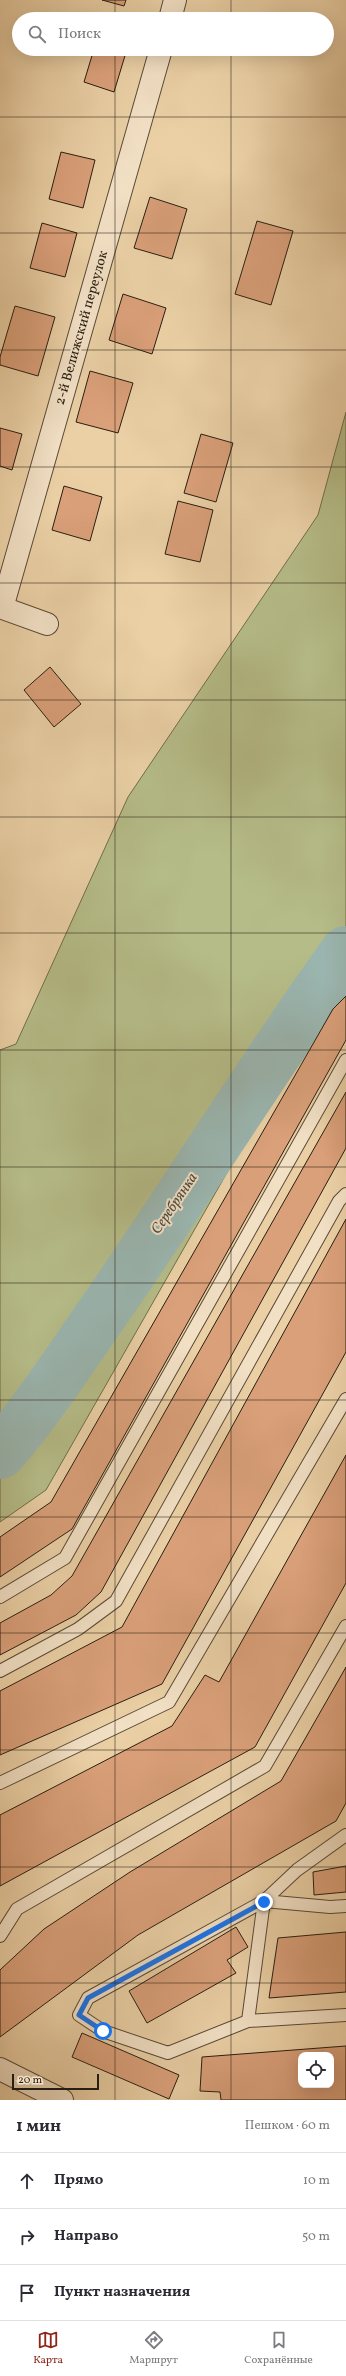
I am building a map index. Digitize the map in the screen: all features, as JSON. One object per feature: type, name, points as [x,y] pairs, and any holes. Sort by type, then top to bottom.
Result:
[{"type":"street","points":[[172,12],[175,0]]},
{"type":"street","name":"2-й Велижский переулок","points":[[1,607],[159,56]]},
{"type":"street","points":[[1,607],[47,624]]},
{"type":"street","points":[[0,2069],[62,2100]]},
{"type":"lane","points":[[0,1597],[65,1558],[346,1060]]},
{"type":"lane","points":[[0,1671],[78,1629],[116,1601],[339,1201],[346,1194]]},
{"type":"lane","points":[[0,1783],[169,1702],[346,1399]]},
{"type":"lane","points":[[0,1936],[17,1909],[265,1766],[346,1626]]},
{"type":"lane","points":[[346,1835],[297,1870],[264,1902],[88,1998],[79,2015],[103,2031],[168,2053],[248,2021],[346,2015]]},
{"type":"lane","points":[[264,1902],[330,1907],[346,1906]]},
{"type":"lane","points":[[248,2021],[264,1902]]},
{"type":"green space","points":[[346,412],[346,976],[334,985],[46,1490],[0,1522],[0,1050],[16,1044],[128,797],[318,515]]},
{"type":"building","points":[[102,0],[126,0],[124,6]]},
{"type":"building","points":[[92,56],[125,56],[114,92],[84,82]]},
{"type":"building","points":[[61,152],[95,160],[83,208],[49,199]]},
{"type":"building","points":[[150,197],[187,209],[172,259],[134,248]]},
{"type":"building","points":[[257,221],[293,231],[271,305],[235,294]]},
{"type":"building","points":[[42,223],[77,233],[65,277],[30,268]]},
{"type":"building","points":[[123,294],[166,308],[152,354],[109,340]]},
{"type":"building","points":[[15,306],[55,317],[38,376],[0,365],[0,357]]},
{"type":"building","points":[[90,371],[133,383],[118,433],[76,422]]},
{"type":"building","points":[[0,428],[22,434],[12,470],[0,466]]},
{"type":"building","points":[[201,434],[233,443],[216,502],[184,493]]},
{"type":"building","points":[[64,486],[102,497],[90,541],[52,530]]},
{"type":"building","points":[[178,501],[213,510],[200,562],[165,554]]},
{"type":"building","points":[[50,667],[81,704],[54,727],[24,690]]},
{"type":"building","points":[[346,996],[346,1040],[72,1529],[0,1577],[0,1537],[51,1502],[333,1009]]},
{"type":"building","points":[[346,1092],[346,1148],[101,1592],[76,1615],[0,1655],[0,1623],[51,1595],[72,1576]]},
{"type":"building","points":[[346,1219],[346,1352],[162,1684],[0,1755],[0,1691],[122,1627]]},
{"type":"building","points":[[346,1455],[346,1583],[255,1747],[0,1886],[0,1815],[172,1726],[205,1675],[219,1682]]},
{"type":"building","points":[[346,1667],[346,1803],[336,1821],[138,1935],[0,2037],[0,1970],[44,1929],[130,1872],[281,1781]]},
{"type":"building","points":[[346,1866],[346,1892],[314,1895],[313,1872]]},
{"type":"building","points":[[236,1927],[248,1947],[227,1960],[236,1973],[147,2023],[129,1991]]},
{"type":"building","points":[[346,1932],[346,1992],[269,1998],[278,1938]]},
{"type":"building","points":[[82,2033],[179,2075],[169,2099],[72,2057]]},
{"type":"building","points":[[346,2046],[346,2100],[221,2100],[220,2092],[200,2091],[202,2057]]},
{"type":"waterway","name":"Серебрянка","points":[[0,1453],[29,1418],[69,1362],[138,1261],[285,1039],[346,952]]},
{"type":"route","points":[[103,2031],[79,2015],[88,1998],[264,1902]]}]
